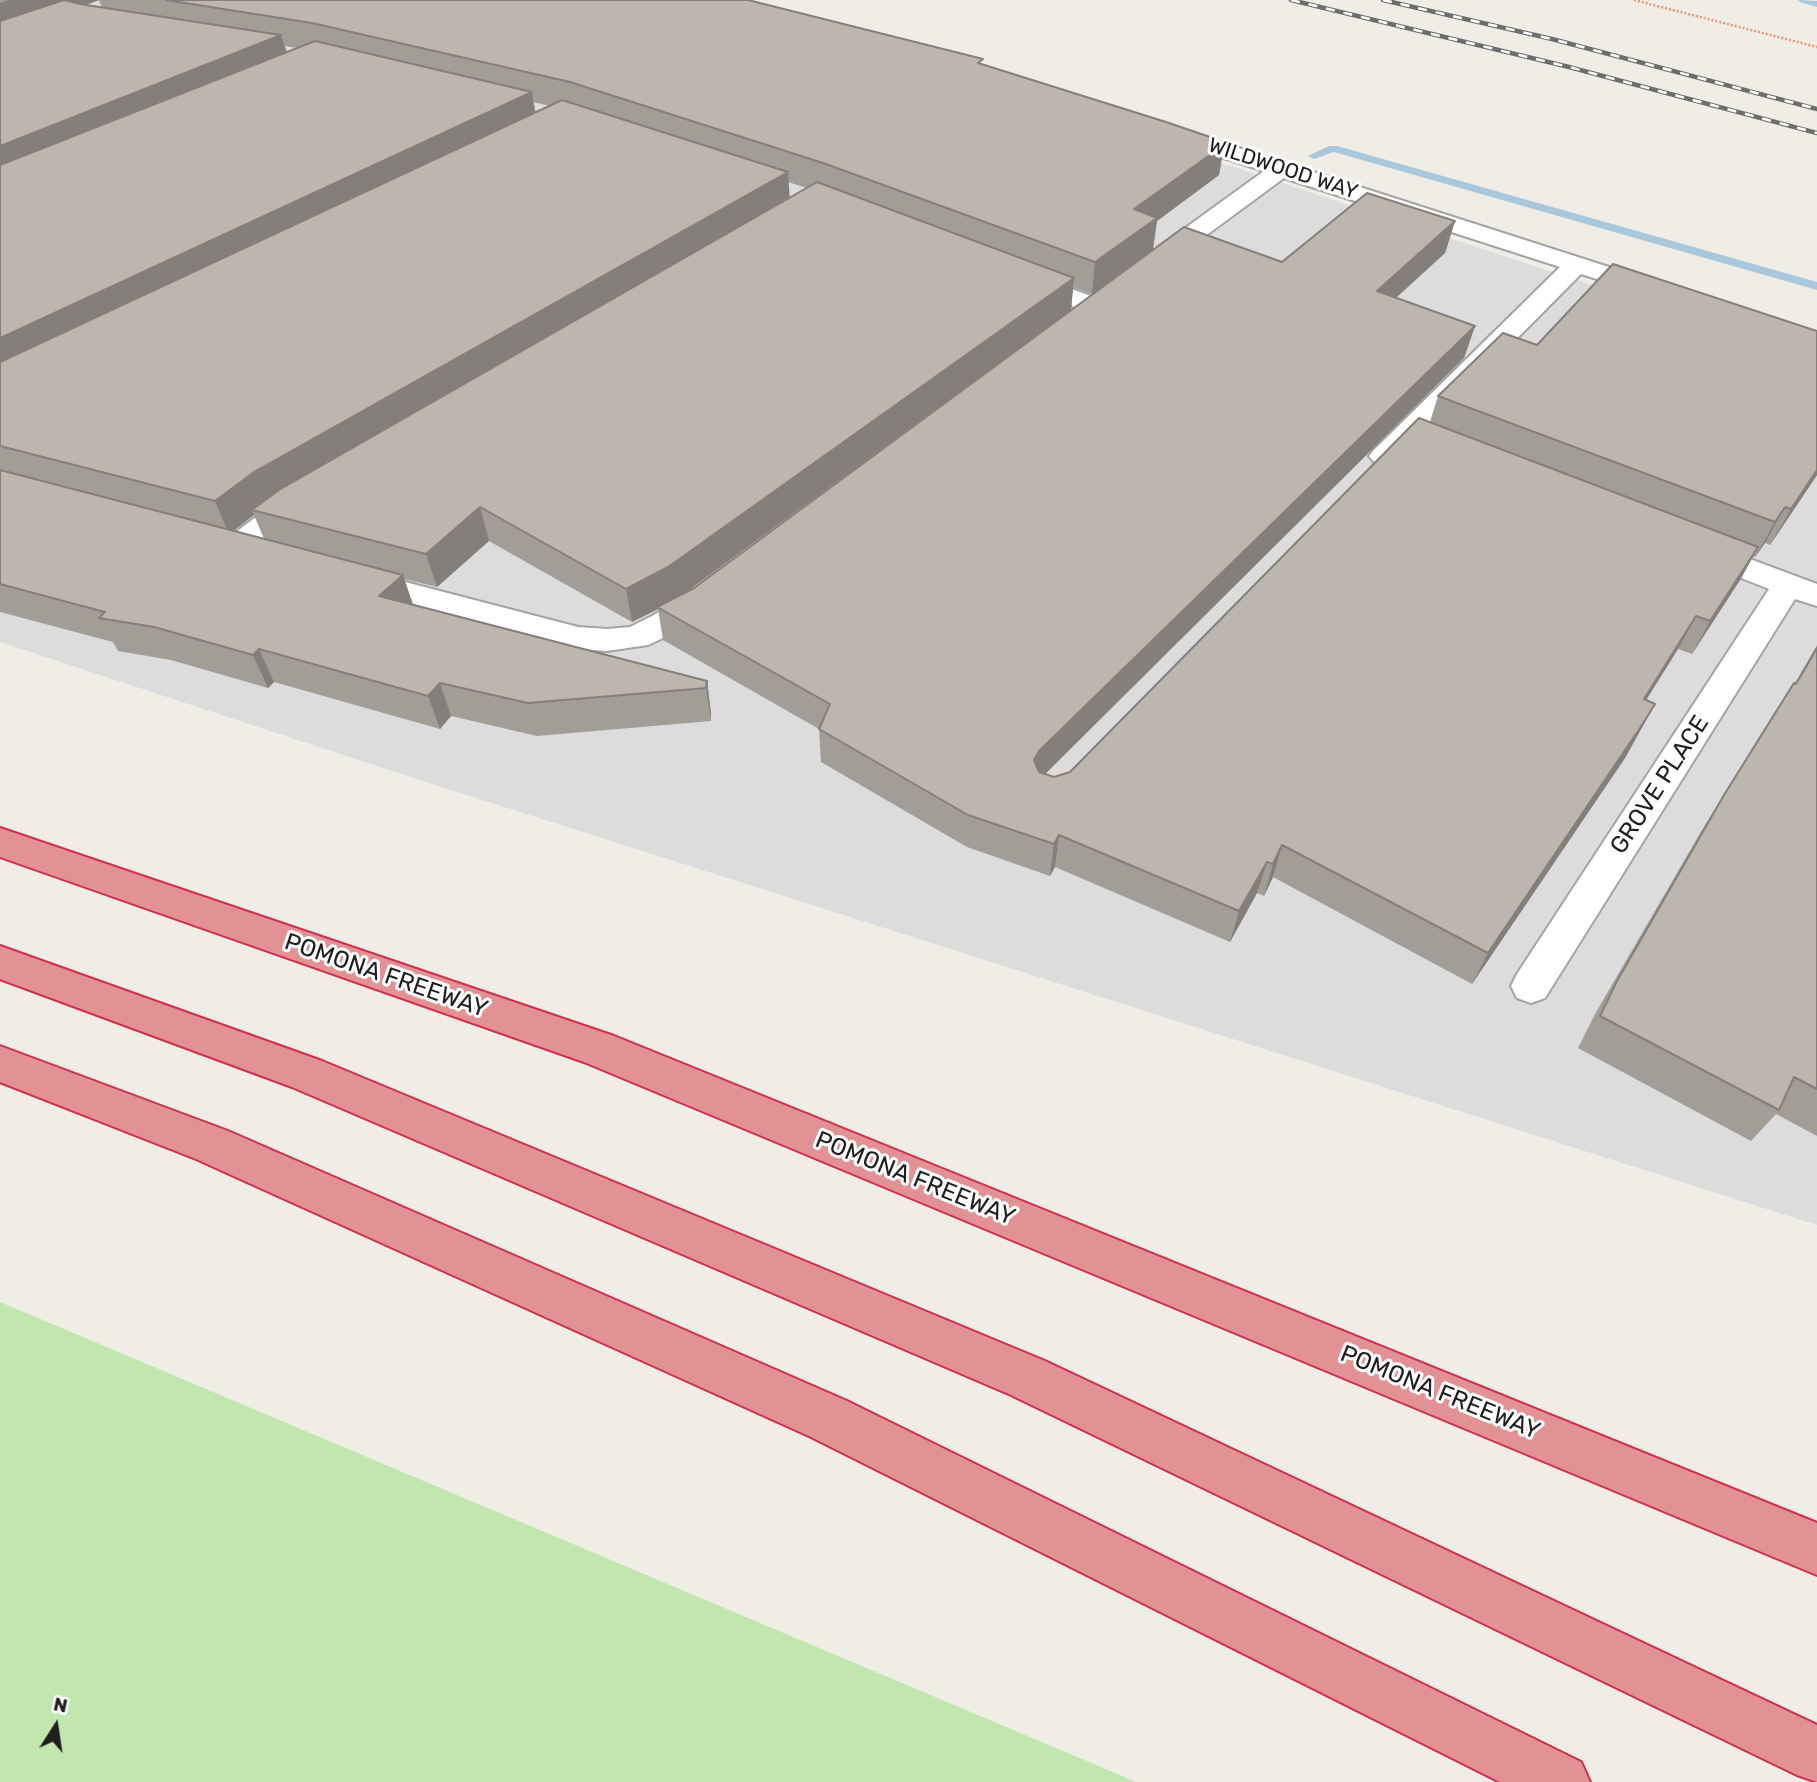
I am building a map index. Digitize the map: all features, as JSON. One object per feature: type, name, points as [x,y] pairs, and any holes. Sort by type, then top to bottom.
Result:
[{"type":"highway","name":"POMONA FREEWAY","points":[[0,842],[599,1049],[1817,1549]]},
{"type":"highway","points":[[0,962],[307,1074],[1028,1378],[1817,1755]]},
{"type":"highway","points":[[0,1064],[212,1144],[830,1419],[1562,1782]]},
{"type":"street","name":"WILDWOOD WAY","points":[[1149,126],[1679,297]]},
{"type":"street","points":[[1007,274],[1102,300],[1281,169]]},
{"type":"street","points":[[1364,475],[1417,441],[1577,264]]},
{"type":"street","points":[[277,557],[224,543],[327,487]]},
{"type":"street","points":[[1673,540],[1803,590]]},
{"type":"street","points":[[329,572],[578,638],[607,640],[636,637],[686,611],[730,578]]},
{"type":"street","name":"GROVE PLACE","points":[[1531,986],[1803,590]]},
{"type":"path","points":[[1634,0],[1817,47]]},
{"type":"shaded area","points":[[0,0],[656,0],[957,76],[1817,359],[1817,1225],[404,775],[0,642]]},
{"type":"green space","points":[[0,1302],[1134,1781],[1136,1782],[0,1782]]},
{"type":"building","points":[[64,0],[281,35],[0,146],[0,21]]},
{"type":"building","points":[[166,0],[748,0],[983,59],[978,63],[1166,122],[1213,138],[1210,140],[1224,145],[1134,209],[1157,218],[1095,262],[823,163],[570,82],[312,23]]},
{"type":"building","points":[[315,41],[532,92],[0,338],[0,165]]},
{"type":"building","points":[[562,100],[788,172],[254,472],[215,501],[0,446],[0,362]]},
{"type":"building","points":[[817,182],[1074,278],[668,567],[626,589],[480,507],[426,554],[252,510],[279,490]]},
{"type":"building","points":[[1367,193],[1455,221],[1377,291],[1475,326],[1039,751],[1034,760],[1039,772],[1054,777],[1070,772],[1419,418],[1758,547],[1710,621],[1696,616],[1644,699],[1655,704],[1488,953],[1282,845],[1273,864],[1267,862],[1239,911],[1059,835],[1054,844],[968,815],[819,729],[830,704],[657,607],[694,588],[1184,227],[1282,262]]},
{"type":"building","points":[[1613,264],[1817,331],[1817,470],[1791,509],[1785,507],[1775,522],[1438,396],[1503,333],[1537,345]]},
{"type":"building","points":[[0,470],[403,575],[379,596],[707,681],[706,688],[528,703],[440,683],[428,696],[259,649],[253,655],[154,627],[99,618],[105,612],[0,584]]},
{"type":"building","points":[[1817,648],[1817,1089],[1794,1077],[1779,1110],[1600,1016],[1617,981],[1724,795]]},
{"type":"waterway","points":[[1803,0],[1817,4]]},
{"type":"waterway","points":[[1314,156],[1333,148],[1817,286]]},
{"type":"railway","points":[[1291,0],[1569,67],[1817,133]]},
{"type":"railway","points":[[1383,0],[1552,39],[1817,109]]}]
